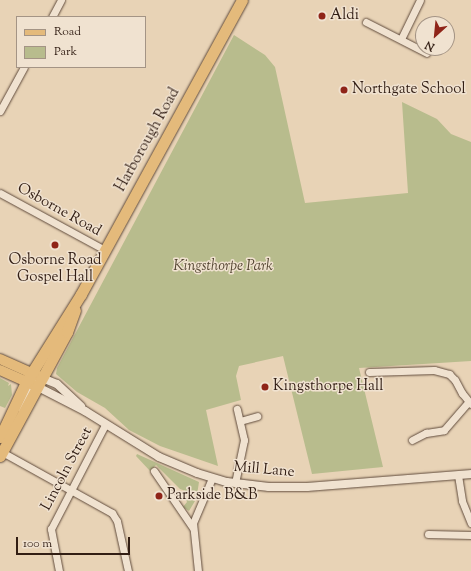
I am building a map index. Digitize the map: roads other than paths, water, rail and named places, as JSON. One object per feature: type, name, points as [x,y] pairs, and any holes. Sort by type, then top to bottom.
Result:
[{"type":"highway","name":"Harborough Road","points":[[3,432],[34,381],[67,332],[81,294],[242,0]]},
{"type":"highway","name":"Harborough Road","points":[[1,454],[32,397],[34,381]]},
{"type":"main road","points":[[0,359],[34,381]]},
{"type":"main road","points":[[0,370],[34,381]]},
{"type":"street","points":[[53,16],[61,0]]},
{"type":"street","points":[[401,39],[420,0]]},
{"type":"street","points":[[366,22],[415,47]]},
{"type":"street","points":[[0,111],[23,68]]},
{"type":"street","name":"Osborne Road","points":[[0,193],[105,250]]},
{"type":"street","points":[[369,372],[434,370],[449,374],[455,380],[469,403],[444,430],[426,433],[412,440]]},
{"type":"street","name":"Mill Lane","points":[[34,381],[54,383],[74,398],[85,411],[104,427],[159,457],[212,478],[235,483],[307,487],[471,474]]},
{"type":"street","name":"Mill Lane","points":[[34,381],[49,392],[85,411]]},
{"type":"street","points":[[32,397],[43,393],[57,399],[104,427]]},
{"type":"street","points":[[235,483],[244,440],[237,409]]},
{"type":"street","points":[[240,421],[257,416]]},
{"type":"street","name":"Lincoln Street","points":[[59,571],[51,529],[104,427]]},
{"type":"street","points":[[1,454],[72,488],[112,513],[121,534],[128,571]]},
{"type":"street","points":[[154,471],[193,528]]},
{"type":"street","points":[[428,534],[471,535],[471,525],[462,501],[458,475]]},
{"type":"street","points":[[198,571],[193,528],[195,517],[212,478]]},
{"type":"place","name":"Aldi","points":[[322,16]]},
{"type":"place","name":"Northgate School","points":[[344,90]]},
{"type":"place","name":"Osborne Road Gospel Hall","points":[[55,245]]},
{"type":"place","name":"Kingsthorpe Hall","points":[[265,387]]},
{"type":"place","name":"Parkside B&B","points":[[159,496]]},
{"type":"park label","name":"Kingsthorpe Park","points":[[223,267]]}]
